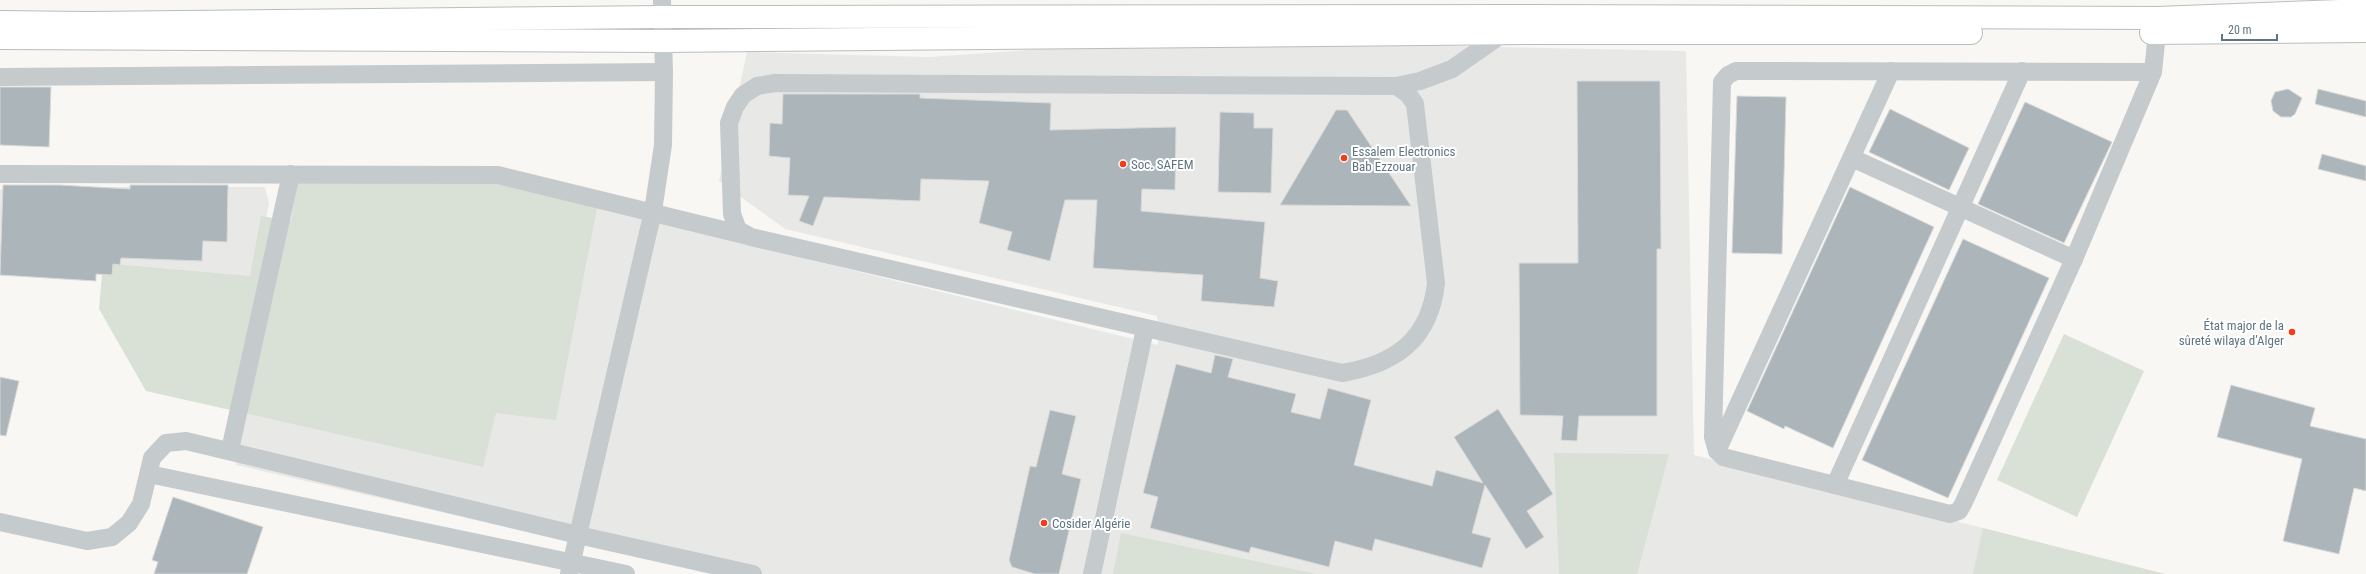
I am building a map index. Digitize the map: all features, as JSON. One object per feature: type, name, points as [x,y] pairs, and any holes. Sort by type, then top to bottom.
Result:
[{"type":"main road","points":[[0,22],[102,23],[662,8],[1529,16],[2157,25],[2366,31]]},
{"type":"main road","points":[[0,38],[663,41],[1504,33],[2157,25],[2366,10]]},
{"type":"street","points":[[571,568],[653,212],[663,145],[664,72],[662,8]]},
{"type":"street","points":[[751,237],[738,230],[732,214],[729,123],[735,107],[743,95],[757,86],[775,83],[1396,86],[1420,81],[1452,70],[1529,16]]},
{"type":"street","points":[[2153,72],[1736,71],[1728,74],[1722,82],[1713,437],[1716,451],[1723,457],[1950,514],[1959,511],[2074,259],[2153,72],[2157,25]]},
{"type":"street","points":[[1836,485],[2022,71]]},
{"type":"street","points":[[0,77],[664,72]]},
{"type":"street","points":[[1716,451],[1891,72]]},
{"type":"street","points":[[0,174],[498,175],[751,237],[1145,329],[1342,373],[1368,369],[1389,360],[1411,341],[1426,322],[1434,301],[1436,283],[1415,104],[1408,94],[1396,86]]},
{"type":"street","points":[[1852,158],[2074,259]]},
{"type":"street","points":[[230,450],[291,174]]},
{"type":"street","points":[[1092,574],[1145,329]]},
{"type":"street","points":[[0,522],[87,541],[112,537],[129,523],[141,504],[152,458],[166,443],[186,441],[230,450],[578,535],[753,574]]},
{"type":"street","points":[[149,474],[571,568],[626,574]]},
{"type":"shaded area","points":[[1168,40],[1686,51],[1694,455],[2165,574],[711,574],[236,465],[298,182],[493,182],[1158,345],[1157,316],[785,229],[719,181],[747,52],[929,57]]},
{"type":"shaded area","points":[[298,182],[493,182],[597,208],[556,420],[496,413],[483,467],[146,391],[99,309],[102,275],[112,275],[113,264],[250,276],[261,216],[291,221]]},
{"type":"shaded area","points":[[6,187],[265,187],[269,203],[253,285],[0,260],[0,190]]},
{"type":"shaded area","points":[[2064,334],[2144,371],[2077,517],[1997,480]]},
{"type":"shaded area","points":[[1554,453],[1669,454],[1637,574],[1559,574]]},
{"type":"shaded area","points":[[1983,528],[2165,574],[1973,574]]},
{"type":"shaded area","points":[[1121,533],[1317,574],[1113,574]]},
{"type":"building","points":[[1577,81],[1660,81],[1661,249],[1657,249],[1657,416],[1579,416],[1577,441],[1561,440],[1563,416],[1520,415],[1519,263],[1578,263]]},
{"type":"building","points":[[0,87],[51,87],[49,147],[0,145]]},
{"type":"building","points":[[2288,89],[2302,98],[2295,114],[2291,117],[2281,117],[2273,111],[2271,101],[2275,92]]},
{"type":"building","points":[[2318,89],[2366,101],[2366,117],[2315,104]]},
{"type":"building","points":[[783,94],[920,94],[920,98],[1051,103],[1050,130],[1176,127],[1175,190],[1142,189],[1141,211],[1265,222],[1260,278],[1278,281],[1274,307],[1201,301],[1203,275],[1093,268],[1097,200],[1065,200],[1050,261],[1007,250],[1012,232],[979,223],[989,181],[921,179],[920,201],[824,197],[813,226],[799,221],[809,196],[788,195],[790,158],[769,156],[770,123],[782,124]]},
{"type":"building","points":[[1737,96],[1786,97],[1782,254],[1732,253]]},
{"type":"building","points":[[2025,102],[2112,142],[2064,243],[1978,204]]},
{"type":"building","points":[[1890,109],[1969,148],[1949,190],[1869,152]]},
{"type":"building","name":"Essalem Electronics Bab Ezzouar","points":[[1336,110],[1347,110],[1411,206],[1280,205]]},
{"type":"building","points":[[1220,112],[1254,113],[1254,128],[1273,128],[1271,193],[1218,192]]},
{"type":"building","points":[[2322,154],[2366,166],[2366,181],[2318,169]]},
{"type":"building","points":[[3,185],[59,185],[130,189],[130,185],[228,185],[227,242],[203,241],[202,261],[121,258],[120,265],[113,264],[112,275],[96,274],[96,281],[0,275]]},
{"type":"building","points":[[1850,187],[1934,227],[1833,448],[1785,426],[1784,429],[1747,411]]},
{"type":"building","points":[[1963,239],[2049,278],[1948,498],[1862,460]]},
{"type":"building","points":[[1215,355],[1233,359],[1228,377],[1296,394],[1291,412],[1320,419],[1328,388],[1371,400],[1354,465],[1432,486],[1436,470],[1483,483],[1454,437],[1498,409],[1553,494],[1527,511],[1544,537],[1526,549],[1485,485],[1472,533],[1491,538],[1482,568],[1375,539],[1372,551],[1335,541],[1329,567],[1251,547],[1249,553],[1150,528],[1158,497],[1143,493],[1176,364],[1211,373]]},
{"type":"building","points":[[0,377],[19,381],[6,436],[0,435]]},
{"type":"building","points":[[2231,385],[2315,408],[2310,426],[2366,439],[2366,491],[2354,488],[2339,554],[2283,541],[2302,459],[2217,437]]},
{"type":"building","name":"Cosider Algérie","points":[[1050,410],[1076,416],[1062,474],[1081,479],[1059,574],[1035,574],[1012,567],[1009,560],[1030,466],[1036,467]]},
{"type":"building","points":[[173,497],[263,527],[247,574],[154,574],[158,562],[152,560]]},
{"type":"place","name":"Essalem Electronics Bab Ezzouar","points":[[1344,158]]},
{"type":"place","name":"Soc. SAFEM","points":[[1123,164]]},
{"type":"place","name":"État major de la sûreté wilaya d’Alger","points":[[2292,332]]},
{"type":"place","name":"Cosider Algérie","points":[[1044,523]]}]
